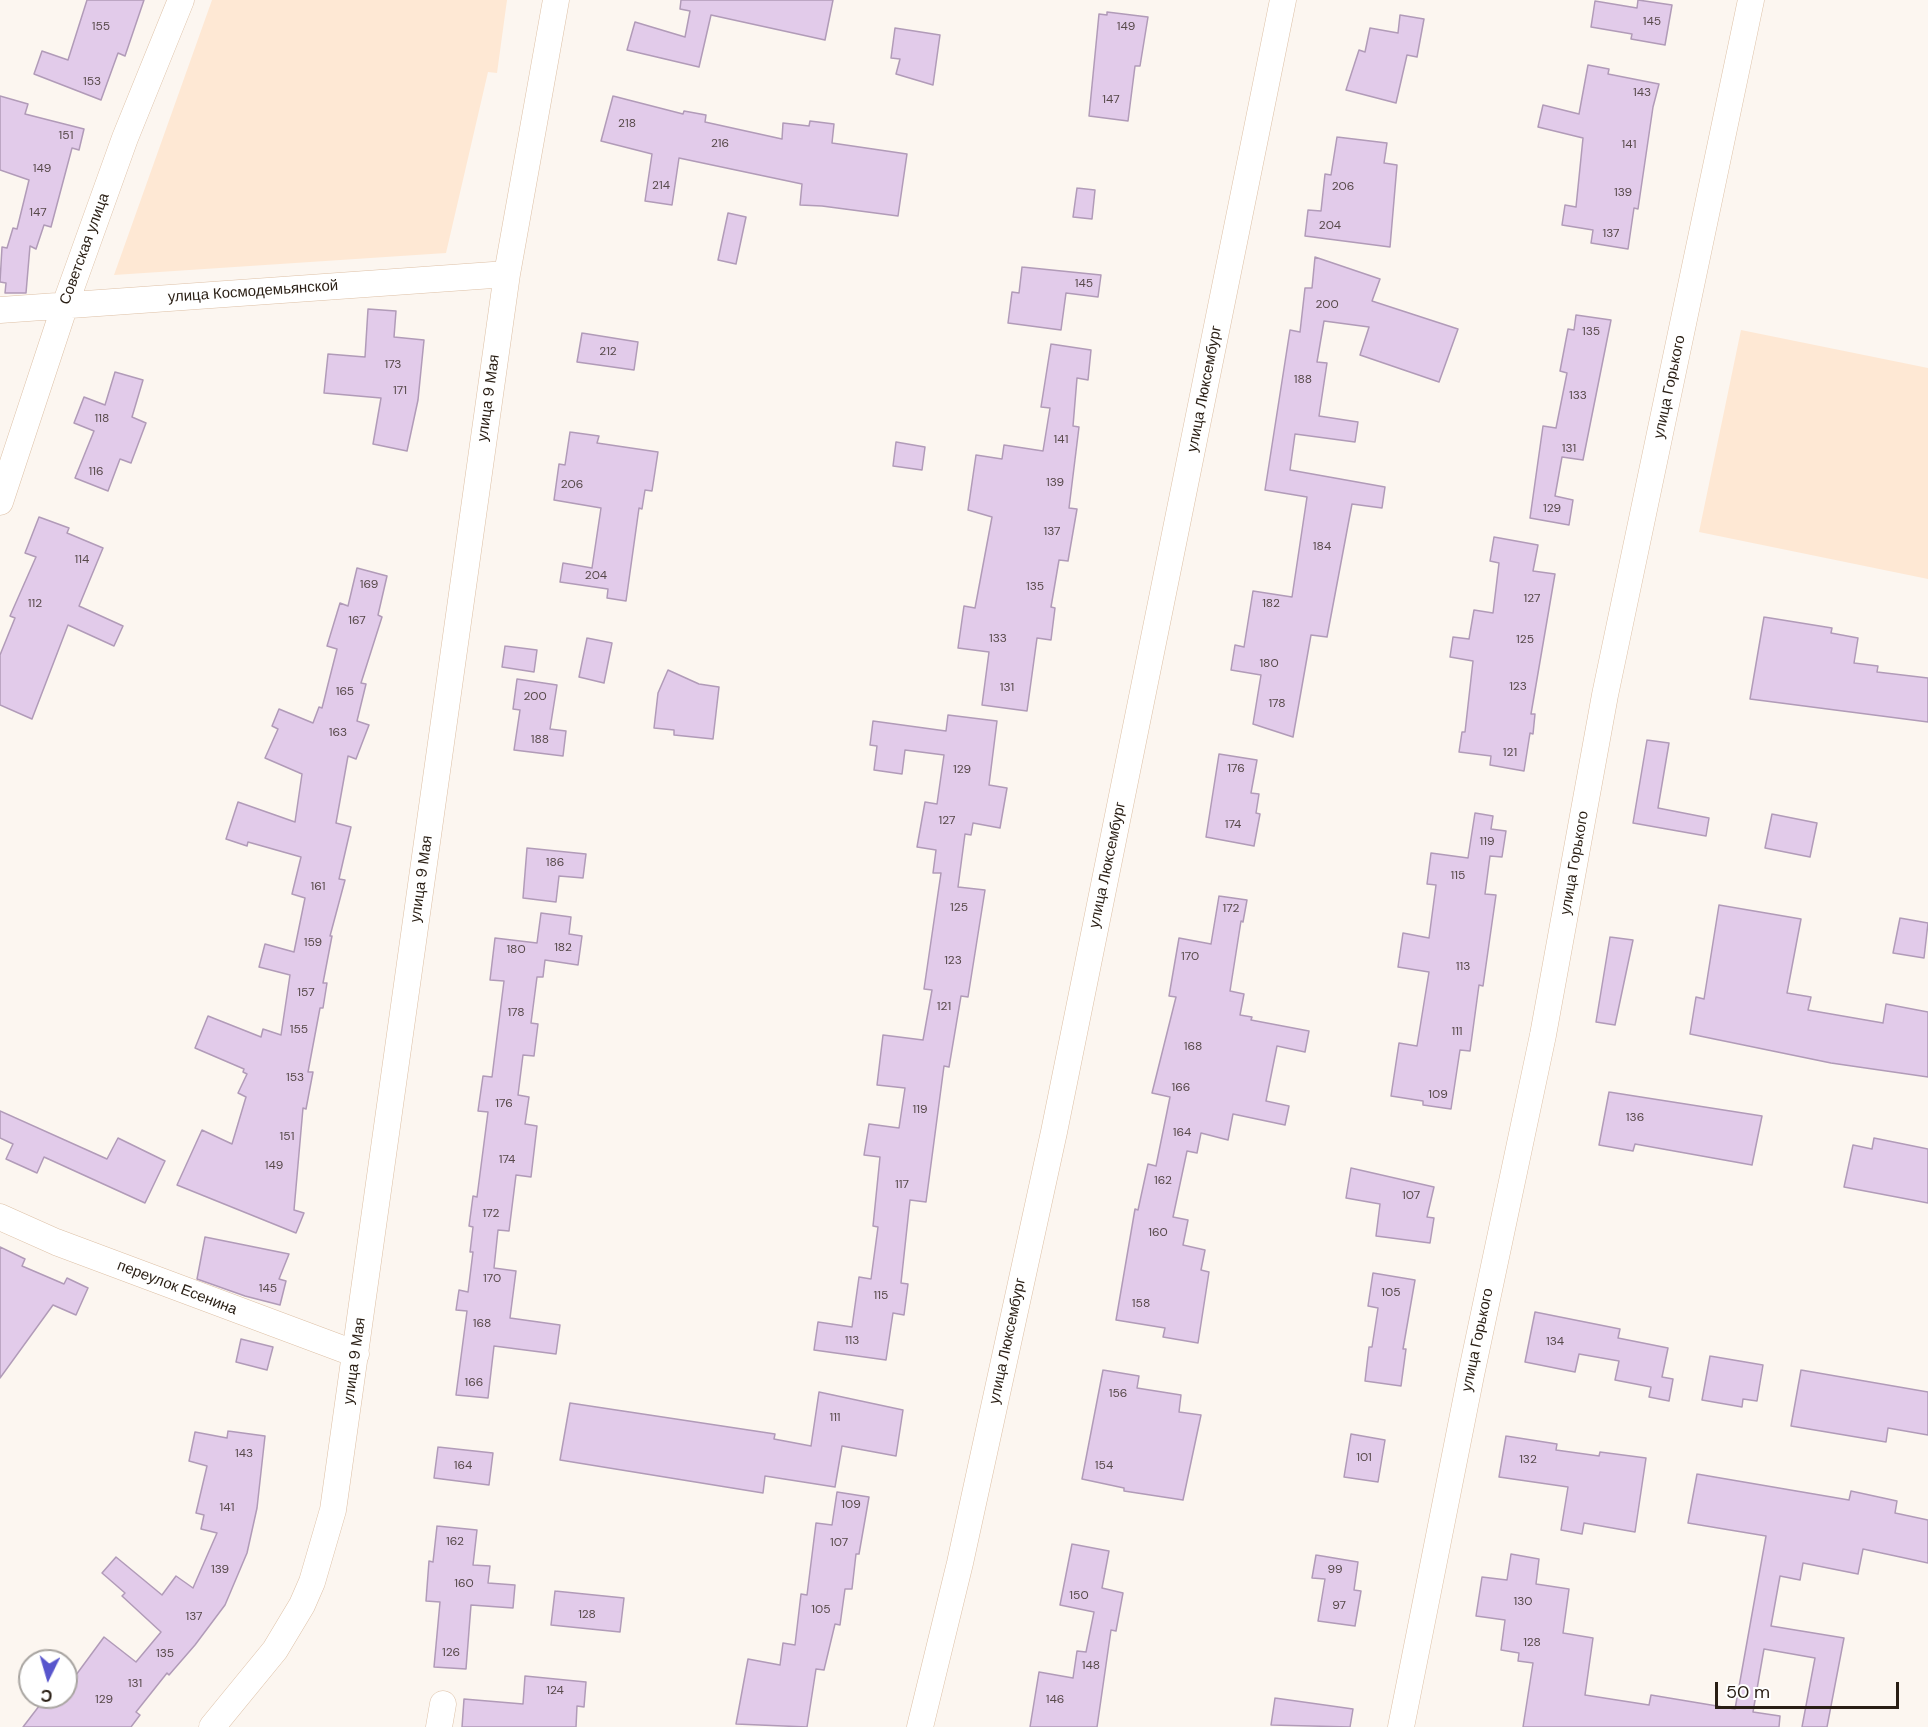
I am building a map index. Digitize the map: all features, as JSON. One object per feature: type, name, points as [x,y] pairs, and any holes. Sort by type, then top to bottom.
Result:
[{"type":"street","name":"Советская улица","points":[[0,502],[65,305],[125,138],[181,0]]},
{"type":"street","name":"улица 9 Мая","points":[[212,1727],[276,1650],[312,1582],[333,1510],[507,274],[556,0]]},
{"type":"street","name":"улица Люксембург","points":[[920,1727],[960,1563],[1056,1120],[1282,0]]},
{"type":"street","name":"улица Горького","points":[[1401,1727],[1471,1375],[1543,1035],[1605,695],[1751,0]]},
{"type":"street","name":"улица Космодемьянской","points":[[0,310],[507,274]]},
{"type":"street","name":"переулок Есенина","points":[[0,1217],[56,1242],[356,1354]]},
{"type":"shaded area","points":[[212,0],[507,0],[497,73],[488,72],[446,253],[114,275]]},
{"type":"shaded area","points":[[1741,330],[1928,368],[1928,579],[1699,532]]},
{"type":"building","points":[[87,0],[144,0],[125,56],[118,53],[101,100],[34,74],[42,51],[68,60]]},
{"type":"building","points":[[681,0],[833,0],[825,40],[711,15],[699,67],[627,50],[635,22],[685,37],[690,11],[680,9]]},
{"type":"building","points":[[1638,0],[1672,5],[1665,45],[1631,39],[1632,34],[1591,27],[1595,1],[1637,8]]},
{"type":"building","points":[[1107,12],[1148,17],[1140,66],[1135,66],[1128,121],[1089,116],[1099,14],[1107,15]]},
{"type":"building","points":[[1400,15],[1424,19],[1417,57],[1407,55],[1396,103],[1346,90],[1359,50],[1365,52],[1370,28],[1398,33]]},
{"type":"building","points":[[895,28],[940,35],[933,85],[896,74],[900,59],[891,58]]},
{"type":"building","points":[[1588,65],[1609,69],[1608,74],[1659,84],[1653,107],[1638,209],[1634,208],[1628,249],[1591,243],[1593,230],[1562,225],[1565,205],[1576,207],[1583,138],[1538,127],[1543,105],[1579,114]]},
{"type":"building","points":[[0,96],[28,104],[25,114],[84,129],[79,150],[72,148],[51,227],[44,225],[36,249],[30,246],[26,293],[5,293],[6,283],[0,282],[2,247],[7,248],[13,228],[17,229],[29,180],[0,170]]},
{"type":"building","points":[[613,96],[683,114],[684,111],[706,115],[705,122],[782,139],[783,123],[809,126],[810,121],[834,124],[832,143],[907,154],[898,216],[800,205],[802,184],[679,158],[672,205],[645,201],[652,154],[601,141]]},
{"type":"building","points":[[1337,137],[1387,143],[1384,163],[1397,165],[1390,247],[1305,236],[1308,210],[1321,211],[1325,174],[1331,175]]},
{"type":"building","points":[[1077,188],[1095,190],[1092,219],[1073,217]]},
{"type":"building","points":[[728,213],[746,217],[736,264],[718,260]]},
{"type":"building","points":[[1315,257],[1380,279],[1372,301],[1458,329],[1439,382],[1360,355],[1369,327],[1324,321],[1317,362],[1327,363],[1319,416],[1358,422],[1355,442],[1295,434],[1290,470],[1385,487],[1382,508],[1352,504],[1327,637],[1311,635],[1293,737],[1253,724],[1261,675],[1231,670],[1235,645],[1244,647],[1253,591],[1292,597],[1307,497],[1265,490],[1290,330],[1300,332],[1305,288],[1312,288]]},
{"type":"building","points":[[1022,267],[1101,275],[1098,297],[1066,293],[1061,330],[1008,323],[1012,292],[1019,293]]},
{"type":"building","points":[[368,309],[396,311],[394,337],[424,340],[418,400],[407,451],[373,444],[381,398],[324,393],[328,354],[365,357]]},
{"type":"building","points":[[1576,315],[1611,320],[1583,460],[1562,457],[1555,496],[1573,500],[1569,525],[1530,518],[1543,426],[1556,428],[1567,373],[1560,371],[1568,329],[1574,330]]},
{"type":"building","points":[[582,333],[638,342],[634,370],[577,362]]},
{"type":"building","points":[[1051,344],[1091,350],[1088,380],[1077,378],[1073,426],[1079,427],[1069,508],[1077,509],[1068,561],[1059,560],[1051,607],[1055,608],[1051,640],[1037,638],[1027,711],[982,705],[989,652],[958,648],[964,606],[975,608],[992,517],[968,510],[976,455],[1002,459],[1004,445],[1043,451],[1050,408],[1041,407]]},
{"type":"building","points":[[115,372],[143,380],[132,417],[146,423],[131,463],[120,459],[108,491],[75,478],[94,431],[74,423],[84,397],[105,405]]},
{"type":"building","points":[[570,432],[599,436],[597,443],[658,452],[652,491],[645,490],[642,509],[639,508],[626,601],[607,598],[608,589],[560,582],[563,563],[592,568],[601,508],[554,500],[559,464],[565,465]]},
{"type":"building","points":[[896,442],[925,447],[922,470],[893,466]]},
{"type":"building","points":[[39,517],[69,528],[67,533],[103,548],[79,606],[123,626],[114,646],[68,625],[32,719],[0,705],[0,655],[15,618],[10,616],[36,557],[25,553]]},
{"type":"building","points":[[1494,537],[1538,545],[1533,571],[1555,574],[1531,714],[1535,714],[1533,734],[1530,733],[1524,771],[1490,765],[1491,756],[1459,752],[1462,732],[1465,732],[1473,661],[1450,657],[1453,637],[1469,639],[1474,610],[1493,613],[1499,563],[1490,561]]},
{"type":"building","points":[[357,568],[387,576],[378,615],[382,617],[361,683],[366,684],[357,721],[369,725],[356,759],[348,756],[336,823],[351,827],[339,879],[345,880],[330,936],[332,936],[323,983],[327,983],[323,1008],[320,1008],[308,1072],[313,1072],[306,1109],[303,1108],[294,1210],[304,1213],[296,1233],[177,1185],[202,1130],[232,1144],[246,1097],[238,1093],[247,1074],[243,1072],[244,1069],[195,1048],[208,1016],[261,1037],[263,1029],[281,1035],[290,975],[259,967],[265,944],[294,952],[305,898],[292,894],[301,857],[248,842],[247,846],[226,839],[238,802],[295,822],[302,774],[265,758],[278,729],[272,726],[279,709],[313,723],[319,707],[322,708],[337,649],[327,646],[340,603],[348,606]]},
{"type":"building","points":[[1764,617],[1832,628],[1831,633],[1858,638],[1854,663],[1878,666],[1877,672],[1928,678],[1928,722],[1750,699]]},
{"type":"building","points":[[587,638],[612,643],[604,683],[579,677]]},
{"type":"building","points":[[505,646],[537,650],[534,672],[502,667]]},
{"type":"building","points":[[668,670],[699,684],[719,687],[713,739],[674,735],[674,730],[654,728],[658,693]]},
{"type":"building","points":[[517,679],[557,685],[550,729],[566,731],[563,756],[514,750],[520,710],[513,709]]},
{"type":"building","points":[[948,715],[997,721],[989,785],[1007,788],[1000,828],[973,823],[971,835],[965,834],[958,887],[985,890],[968,997],[961,996],[949,1067],[944,1066],[926,1202],[910,1200],[901,1283],[908,1284],[904,1315],[893,1313],[886,1360],[814,1350],[818,1322],[852,1327],[859,1277],[871,1279],[878,1227],[873,1226],[880,1157],[864,1155],[869,1124],[899,1128],[905,1088],[877,1085],[883,1035],[923,1040],[932,990],[924,989],[941,873],[933,873],[936,850],[917,847],[925,802],[937,804],[944,755],[905,750],[902,774],[874,770],[877,746],[870,745],[873,721],[946,731]]},
{"type":"building","points":[[1647,740],[1669,743],[1658,808],[1709,818],[1706,836],[1633,823]]},
{"type":"building","points":[[1219,754],[1257,760],[1251,793],[1259,794],[1256,813],[1260,814],[1254,846],[1206,837]]},
{"type":"building","points":[[1475,813],[1493,816],[1491,829],[1506,831],[1502,857],[1490,856],[1485,894],[1496,895],[1483,986],[1479,985],[1470,1051],[1460,1050],[1451,1109],[1423,1105],[1423,1101],[1391,1096],[1399,1043],[1417,1046],[1429,972],[1398,967],[1403,933],[1429,938],[1436,885],[1427,884],[1431,853],[1468,858]]},
{"type":"building","points":[[1772,814],[1817,823],[1810,857],[1765,848]]},
{"type":"building","points":[[527,848],[586,854],[583,878],[559,876],[556,902],[523,898]]},
{"type":"building","points":[[1219,896],[1247,900],[1243,922],[1241,921],[1230,991],[1244,994],[1240,1015],[1252,1017],[1251,1020],[1309,1031],[1305,1052],[1277,1046],[1266,1101],[1289,1106],[1285,1125],[1233,1114],[1228,1140],[1201,1133],[1197,1153],[1187,1151],[1173,1217],[1188,1220],[1183,1245],[1205,1250],[1201,1270],[1209,1272],[1198,1343],[1163,1337],[1165,1328],[1116,1320],[1135,1209],[1138,1210],[1148,1164],[1156,1166],[1170,1097],[1152,1093],[1176,997],[1169,996],[1179,938],[1211,944]]},
{"type":"building","points":[[1719,905],[1801,919],[1787,993],[1811,997],[1808,1010],[1883,1023],[1886,1004],[1928,1012],[1928,1077],[1831,1063],[1690,1034],[1696,997],[1704,999]]},
{"type":"building","points":[[541,913],[571,917],[569,934],[582,936],[578,965],[545,960],[543,977],[537,977],[531,1023],[538,1024],[534,1056],[523,1055],[518,1095],[529,1097],[525,1124],[537,1126],[531,1177],[516,1175],[509,1231],[498,1230],[494,1268],[516,1271],[510,1318],[560,1325],[556,1354],[494,1346],[488,1398],[456,1395],[467,1311],[456,1310],[459,1290],[468,1292],[473,1252],[470,1252],[473,1227],[469,1226],[473,1196],[477,1197],[488,1112],[478,1111],[483,1076],[492,1077],[504,981],[490,980],[495,938],[537,943]]},
{"type":"building","points":[[1900,918],[1928,923],[1924,958],[1893,953]]},
{"type":"building","points":[[1610,937],[1633,940],[1615,1025],[1596,1022]]},
{"type":"building","points":[[1609,1092],[1762,1116],[1752,1165],[1635,1144],[1633,1151],[1599,1145]]},
{"type":"building","points":[[0,1111],[107,1159],[118,1138],[165,1161],[145,1203],[44,1157],[37,1173],[6,1159],[13,1144],[0,1138]]},
{"type":"building","points":[[1874,1138],[1928,1149],[1928,1203],[1844,1187],[1853,1145],[1872,1149]]},
{"type":"building","points":[[1351,1168],[1434,1187],[1427,1217],[1434,1218],[1430,1243],[1376,1236],[1380,1204],[1346,1198]]},
{"type":"building","points":[[205,1237],[289,1254],[279,1279],[286,1281],[280,1305],[245,1296],[197,1279]]},
{"type":"building","points":[[0,1247],[25,1259],[22,1266],[64,1284],[67,1278],[88,1288],[76,1315],[53,1305],[0,1378]]},
{"type":"building","points":[[1373,1273],[1415,1280],[1403,1349],[1406,1349],[1401,1386],[1365,1381],[1369,1347],[1372,1347],[1378,1308],[1368,1306]]},
{"type":"building","points":[[1535,1312],[1620,1329],[1618,1338],[1668,1348],[1662,1377],[1673,1379],[1669,1401],[1649,1397],[1651,1387],[1615,1380],[1619,1361],[1579,1354],[1575,1372],[1525,1362]]},
{"type":"building","points":[[241,1339],[273,1347],[267,1370],[236,1362]]},
{"type":"building","points":[[1710,1356],[1763,1365],[1757,1401],[1743,1399],[1742,1407],[1702,1400]]},
{"type":"building","points":[[1103,1370],[1139,1376],[1137,1388],[1181,1395],[1179,1412],[1201,1415],[1183,1500],[1124,1491],[1124,1488],[1082,1479]]},
{"type":"building","points":[[1801,1370],[1928,1392],[1928,1435],[1888,1428],[1886,1442],[1791,1426]]},
{"type":"building","points":[[819,1392],[903,1410],[896,1456],[842,1446],[835,1487],[765,1476],[763,1493],[560,1460],[570,1403],[775,1434],[774,1439],[811,1446]]},
{"type":"building","points":[[228,1431],[265,1436],[257,1508],[247,1553],[225,1605],[195,1645],[169,1675],[167,1673],[136,1712],[140,1715],[131,1727],[23,1727],[37,1709],[78,1709],[78,1672],[104,1637],[136,1662],[161,1632],[122,1596],[125,1593],[102,1573],[116,1557],[162,1595],[176,1576],[193,1588],[217,1533],[201,1529],[204,1515],[196,1513],[207,1466],[189,1461],[195,1432],[227,1438]]},
{"type":"building","points":[[1351,1434],[1385,1440],[1378,1482],[1344,1477]]},
{"type":"building","points":[[1506,1436],[1557,1444],[1556,1450],[1599,1456],[1600,1452],[1646,1458],[1635,1532],[1584,1523],[1582,1534],[1561,1530],[1568,1487],[1499,1477]]},
{"type":"building","points":[[438,1447],[493,1453],[489,1485],[434,1478]]},
{"type":"building","points":[[1697,1474],[1849,1500],[1851,1491],[1897,1501],[1895,1513],[1928,1520],[1928,1563],[1863,1549],[1858,1574],[1803,1563],[1800,1580],[1780,1576],[1771,1626],[1844,1638],[1827,1727],[1802,1727],[1815,1658],[1764,1649],[1753,1712],[1780,1716],[1779,1727],[1523,1727],[1533,1663],[1518,1661],[1519,1653],[1501,1650],[1505,1620],[1476,1616],[1482,1577],[1507,1580],[1511,1554],[1539,1559],[1536,1584],[1569,1589],[1563,1633],[1593,1638],[1585,1695],[1649,1705],[1651,1695],[1735,1709],[1766,1536],[1688,1523]]},
{"type":"building","points":[[837,1492],[869,1497],[859,1554],[856,1554],[852,1589],[845,1589],[840,1625],[835,1624],[824,1670],[816,1669],[807,1727],[736,1724],[748,1659],[780,1665],[783,1643],[795,1645],[801,1594],[807,1595],[816,1523],[832,1525]]},
{"type":"building","points":[[437,1526],[477,1530],[473,1565],[490,1566],[488,1583],[515,1585],[513,1608],[471,1605],[466,1669],[434,1667],[440,1602],[426,1601],[429,1561],[433,1562]]},
{"type":"building","points":[[1072,1544],[1109,1551],[1102,1588],[1123,1593],[1116,1631],[1111,1630],[1097,1727],[1030,1727],[1039,1672],[1073,1678],[1077,1651],[1086,1652],[1094,1612],[1060,1605]]},
{"type":"building","points":[[1316,1555],[1358,1562],[1354,1590],[1361,1591],[1355,1626],[1318,1621],[1325,1579],[1312,1578]]},
{"type":"building","points":[[555,1591],[624,1598],[620,1632],[551,1625]]},
{"type":"building","points":[[525,1676],[586,1682],[584,1707],[577,1706],[576,1727],[462,1727],[464,1699],[523,1704]]},
{"type":"building","points":[[1275,1698],[1353,1709],[1350,1727],[1271,1725]]}]
